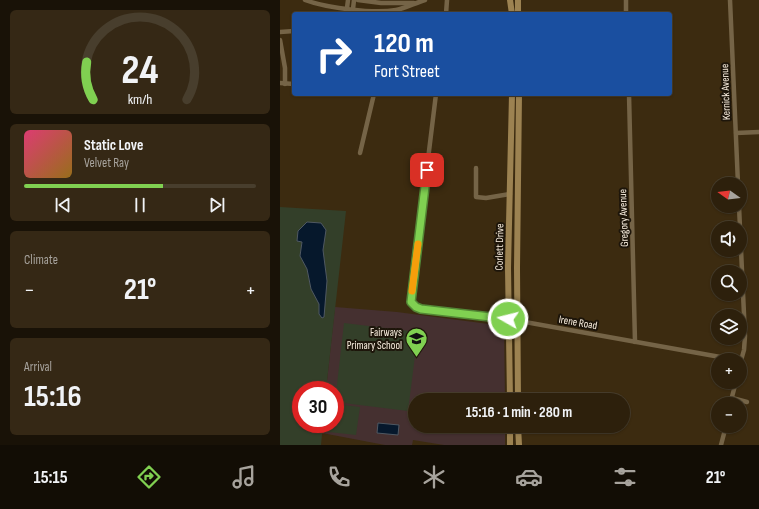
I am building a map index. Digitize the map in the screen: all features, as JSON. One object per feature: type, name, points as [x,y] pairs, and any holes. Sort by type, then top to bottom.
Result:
[{"type":"main road","points":[[510,0],[512,12]]},
{"type":"main road","points":[[518,0],[518,12]]},
{"type":"main road","name":"Corlett Drive","points":[[510,393],[508,319],[512,96]]},
{"type":"main road","name":"Corlett Drive","points":[[518,393],[517,197],[519,96]]},
{"type":"main road","points":[[510,433],[510,445]]},
{"type":"main road","points":[[518,433],[518,445]]},
{"type":"street","points":[[305,0],[353,9],[390,12],[425,0]]},
{"type":"street","points":[[347,8],[348,0]]},
{"type":"street","points":[[353,9],[354,0]]},
{"type":"street","points":[[358,0],[381,3],[418,2]]},
{"type":"street","points":[[446,12],[447,0]]},
{"type":"street","points":[[626,0],[626,12]]},
{"type":"street","name":"Kernick Avenue","points":[[730,0],[738,177]]},
{"type":"street","points":[[280,32],[292,31]]},
{"type":"street","points":[[280,40],[285,68],[282,83],[292,84]]},
{"type":"street","points":[[360,153],[374,96]]},
{"type":"street","name":"Irene Road","points":[[436,96],[411,298],[411,302],[416,307],[518,320],[711,356]]},
{"type":"street","name":"Gregory Avenue","points":[[629,96],[636,342]]},
{"type":"street","points":[[736,133],[759,132]]},
{"type":"street","points":[[476,168],[476,197],[486,198],[510,194]]},
{"type":"street","points":[[739,213],[745,344],[742,353]]},
{"type":"street","points":[[722,445],[725,433]]},
{"type":"shaded area","name":"Fairways Primary School","points":[[335,307],[397,312],[504,326],[505,393],[408,393],[408,433],[505,433],[505,445],[444,445],[413,440],[412,445],[385,445],[322,433],[344,433],[344,381],[327,381]]},
{"type":"green space","points":[[280,207],[346,211],[327,381],[292,381],[292,433],[322,433],[321,445],[280,445]]},
{"type":"green space","points":[[344,323],[418,332],[410,393],[408,393],[408,411],[344,403],[344,381],[337,381]]},
{"type":"green space","points":[[344,405],[360,407],[356,435],[338,433],[344,433]]},
{"type":"water","points":[[307,222],[321,223],[326,230],[323,250],[327,281],[324,317],[322,318],[319,314],[319,304],[311,289],[307,269],[300,256],[302,242],[297,241],[298,231]]},
{"type":"water","points":[[378,423],[399,425],[398,435],[377,433]]},
{"type":"slow traffic","points":[[412,291],[418,244]]},
{"type":"place","name":"Fairways Primary School","points":[[417,358]]},
{"type":"route","points":[[427,170],[411,302],[413,305],[421,309],[508,319]]}]
